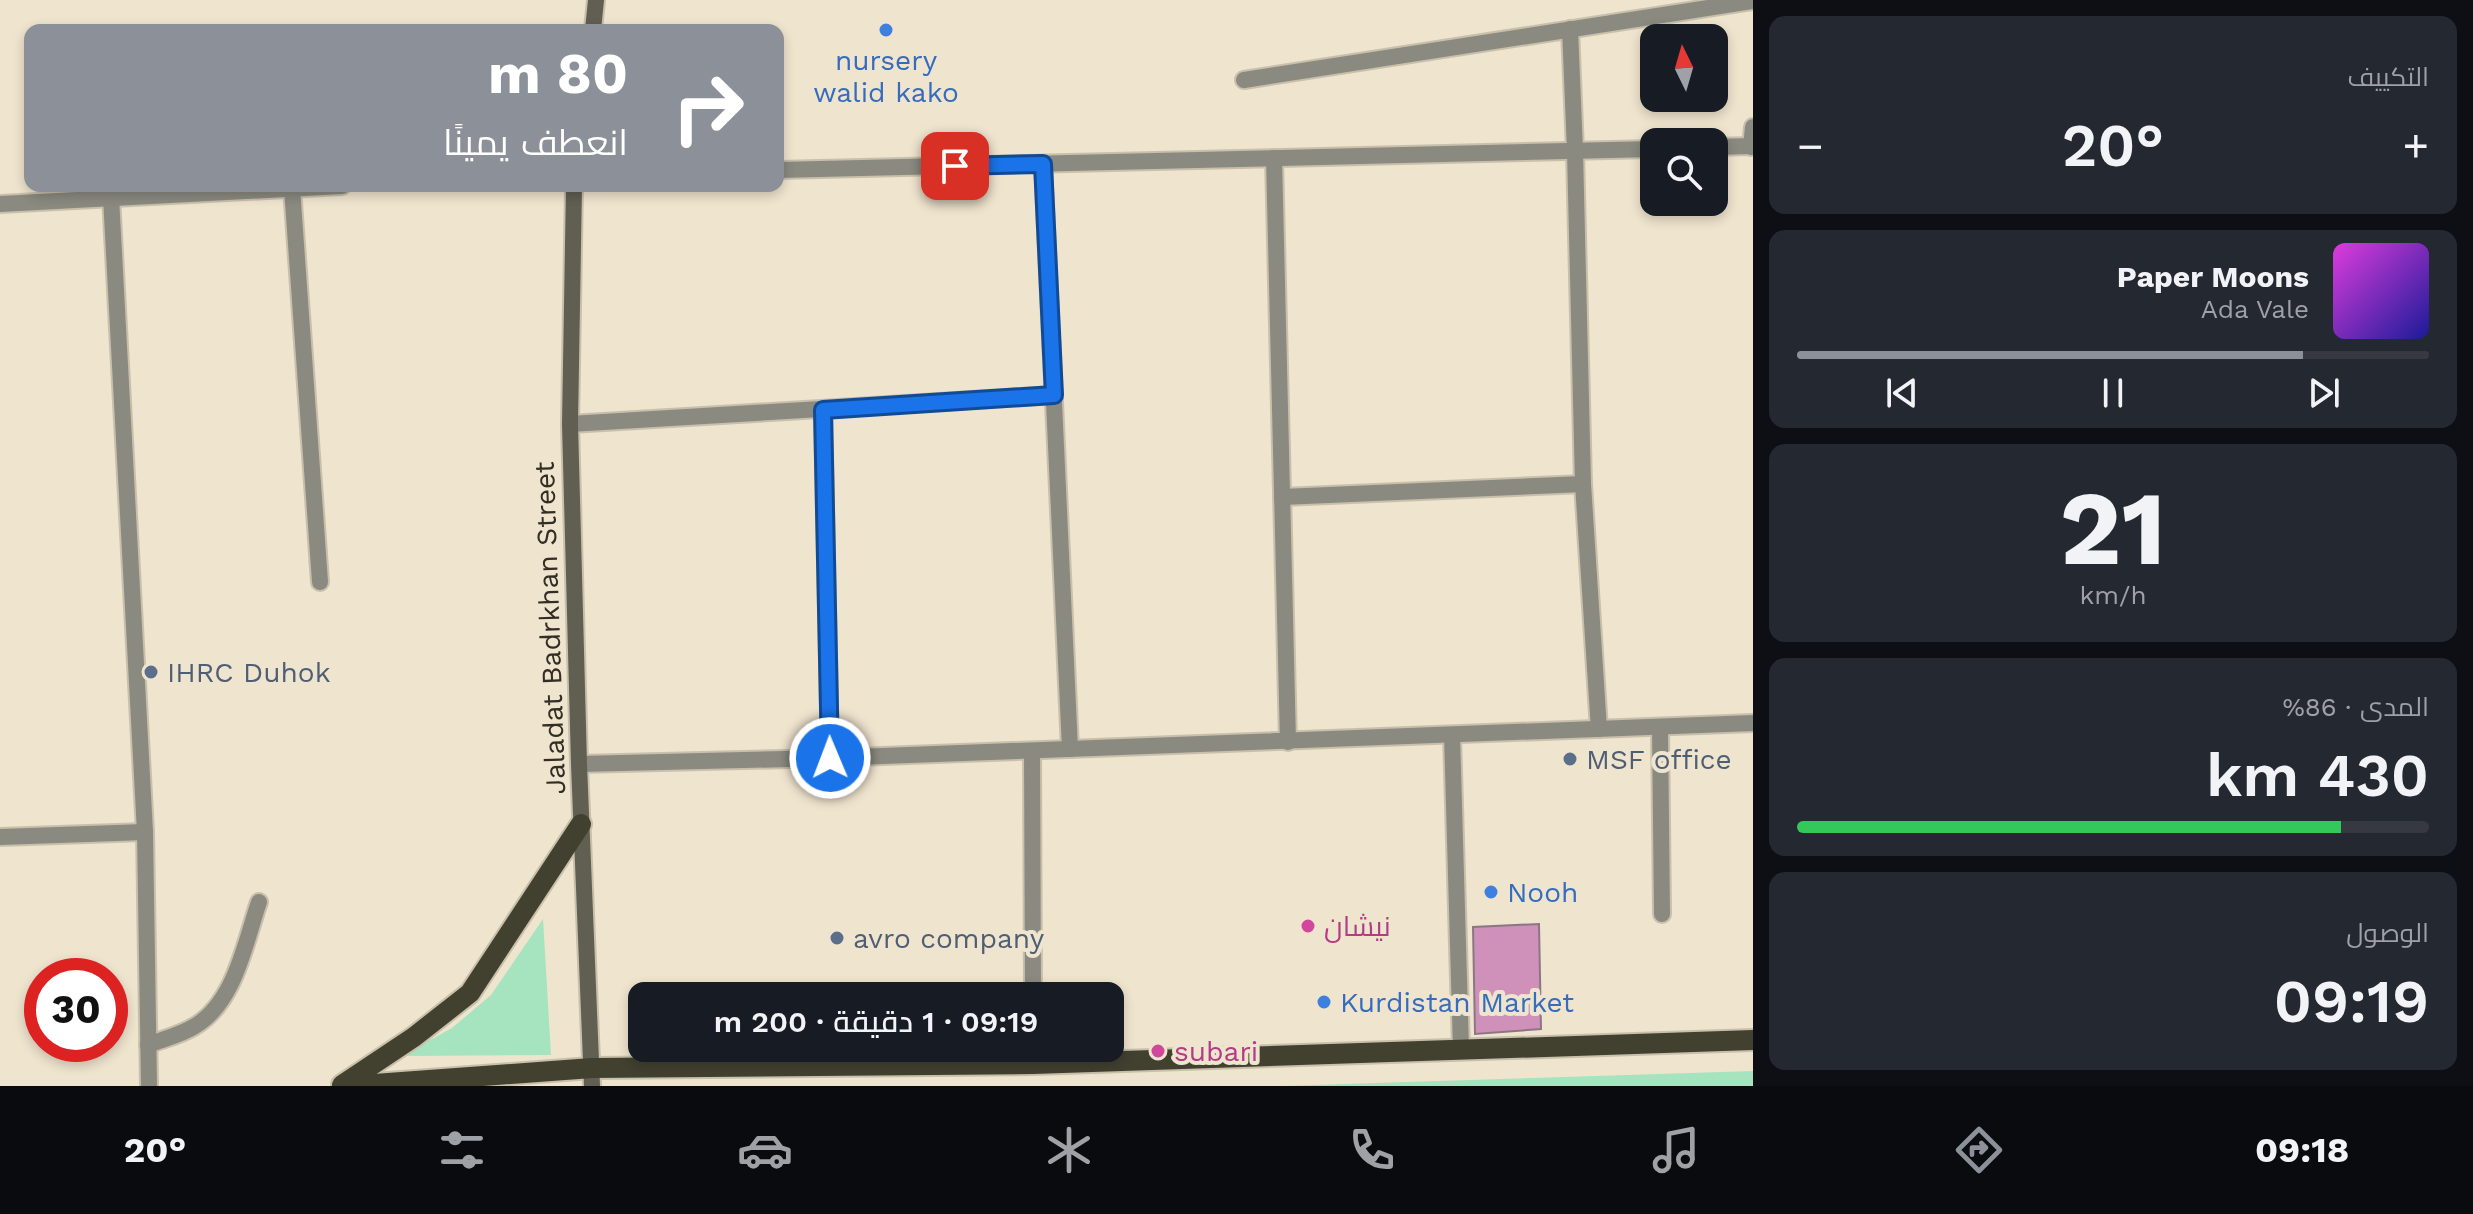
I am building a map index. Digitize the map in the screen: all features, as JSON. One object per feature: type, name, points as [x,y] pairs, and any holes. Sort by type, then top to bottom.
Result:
[{"type":"main road","points":[[340,1086],[414,1037],[470,993],[581,824]]},
{"type":"main road","points":[[1124,1055],[1753,1040]]},
{"type":"main road","points":[[347,1086],[907,1062]]},
{"type":"street","points":[[594,24],[596,0]]},
{"type":"street","points":[[1244,80],[1753,1]]},
{"type":"street","points":[[1570,29],[1583,484],[1599,729]]},
{"type":"street","points":[[1728,147],[1752,146],[1753,127]]},
{"type":"street","points":[[784,170],[1640,149]]},
{"type":"street","points":[[1274,158],[1288,742]]},
{"type":"street","points":[[1043,164],[1070,749]]},
{"type":"street","points":[[0,204],[212,192]]},
{"type":"street","points":[[292,192],[320,582]]},
{"type":"street","name":"Jaladat Badrkhan Street","points":[[574,192],[570,424],[581,824],[592,1077]]},
{"type":"street","points":[[111,197],[145,832],[149,1086]]},
{"type":"street","points":[[570,424],[1054,395]]},
{"type":"street","points":[[823,410],[830,758]]},
{"type":"street","points":[[1282,497],[1583,484]]},
{"type":"street","points":[[579,764],[1032,751],[1753,723]]},
{"type":"street","points":[[1660,727],[1662,914]]},
{"type":"street","points":[[1452,735],[1461,1049]]},
{"type":"street","points":[[1032,751],[1033,982]]},
{"type":"street","points":[[0,837],[145,832]]},
{"type":"street","points":[[148,1045],[196,1026],[217,1005],[230,987],[259,902]]},
{"type":"green space","points":[[543,919],[551,1055],[401,1056],[452,1028],[491,995]]},
{"type":"green space","points":[[1753,1071],[1753,1086],[1281,1086]]},
{"type":"building","points":[[1539,924],[1541,1029],[1475,1034],[1473,927]]},
{"type":"place","name":"nursery walid kako","points":[[886,30]]},
{"type":"place","name":"IHRC Duhok","points":[[151,672]]},
{"type":"place","name":"MSF office","points":[[1570,759]]},
{"type":"place","name":"Nooh","points":[[1491,892]]},
{"type":"place","name":"نيشان","points":[[1308,926]]},
{"type":"place","name":"avro company","points":[[837,938]]},
{"type":"place","name":"Kurdistan Market","points":[[1324,1002]]},
{"type":"place","name":"subari","points":[[1158,1051]]},
{"type":"route","points":[[830,758],[823,410],[1054,395],[1043,164],[955,166]]}]
